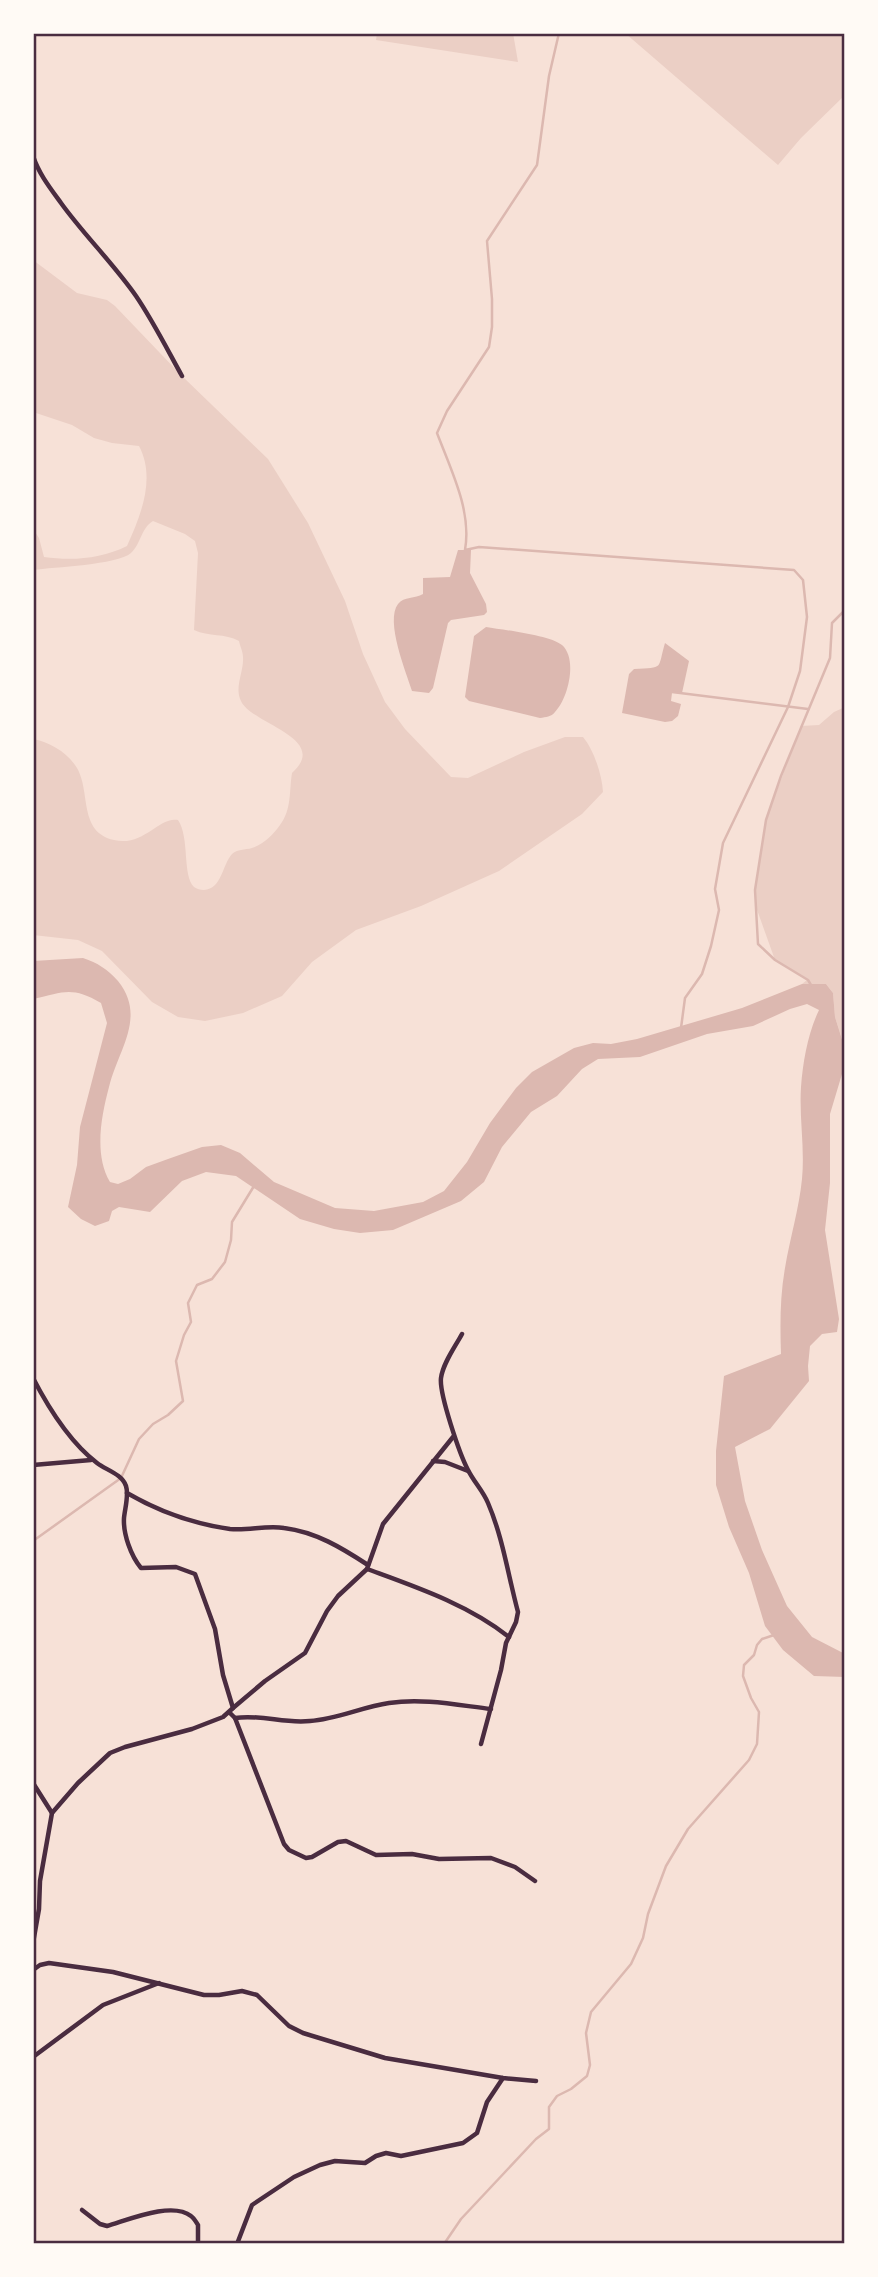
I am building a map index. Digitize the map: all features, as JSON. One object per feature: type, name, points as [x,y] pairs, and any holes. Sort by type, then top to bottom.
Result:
[{"type":"street","points":[[33,156],[37,169],[51,189],[137,297],[182,376]]},
{"type":"street","points":[[462,1334],[441,1376],[441,1386],[454,1436],[469,1471],[488,1503],[503,1546],[518,1612],[506,1643],[481,1744]]},
{"type":"street","points":[[33,1378],[62,1426],[80,1448],[121,1478],[126,1486],[124,1523],[135,1560],[141,1568],[176,1566],[195,1574],[200,1583],[215,1629],[232,1711],[284,1844],[297,1855],[306,1858],[338,1842],[346,1841],[376,1854],[412,1854],[439,1859],[491,1858],[515,1867],[535,1881]]},
{"type":"street","points":[[33,1943],[52,1813],[78,1783],[110,1753],[192,1729],[232,1711],[265,1681],[300,1658],[333,1604],[368,1567],[383,1524],[454,1436]]},
{"type":"street","points":[[33,1465],[93,1460]]},
{"type":"street","points":[[432,1461],[445,1462],[469,1471]]},
{"type":"street","points":[[127,1493],[151,1507],[201,1523],[232,1529],[284,1528],[335,1543],[368,1567],[442,1597],[486,1620],[509,1637]]},
{"type":"street","points":[[235,1718],[250,1716],[309,1721],[411,1701],[491,1709]]},
{"type":"street","points":[[33,1783],[52,1813]]},
{"type":"street","points":[[33,1970],[49,1963],[113,1972],[204,1995],[242,1991],[257,1996],[289,2026],[322,2040],[385,2058],[536,2081]]},
{"type":"street","points":[[33,2057],[103,2005],[160,1982]]},
{"type":"street","points":[[237,2244],[253,2205],[294,2177],[320,2165],[335,2161],[365,2163],[386,2153],[401,2155],[463,2143],[477,2133],[487,2102],[503,2078]]},
{"type":"street","points":[[82,2210],[107,2226],[156,2212],[178,2210],[191,2215],[198,2225],[198,2244]]},
{"type":"shaded area","points":[[377,33],[513,33],[518,62],[376,40]]},
{"type":"shaded area","points":[[625,33],[845,33],[845,95],[778,165]]},
{"type":"shaded area","points":[[33,260],[77,293],[107,300],[115,306],[182,376],[268,459],[308,523],[345,601],[363,654],[385,702],[405,729],[451,777],[468,778],[524,752],[565,737],[583,737],[591,749],[599,771],[603,792],[582,814],[499,871],[421,906],[356,930],[312,962],[282,996],[243,1013],[205,1021],[178,1017],[152,1002],[102,951],[78,940],[33,935],[33,739],[58,749],[77,768],[90,820],[103,836],[125,841],[142,836],[164,822],[178,820],[184,836],[190,881],[194,887],[203,890],[215,886],[232,854],[260,844],[280,825],[288,806],[292,773],[301,761],[302,750],[285,732],[259,717],[241,701],[239,685],[243,657],[239,641],[194,630],[198,553],[195,541],[185,534],[153,521],[131,553],[124,557],[99,563],[33,570],[33,529],[39,538],[44,557],[86,558],[127,546],[145,496],[146,471],[139,446],[94,438],[72,425],[33,412]]},
{"type":"shaded area","points":[[458,550],[471,550],[470,573],[486,604],[487,612],[448,623],[433,688],[429,693],[412,691],[395,634],[395,612],[400,601],[423,594],[423,578],[450,577]]},
{"type":"shaded area","points":[[486,627],[547,638],[556,641],[567,651],[570,669],[567,689],[560,706],[552,715],[540,718],[469,701],[465,697],[474,636]]},
{"type":"shaded area","points":[[665,643],[689,661],[682,693],[672,693],[671,701],[681,704],[678,716],[665,722],[622,713],[629,674],[634,669],[658,665]]},
{"type":"shaded area","points":[[845,707],[845,1048],[835,1017],[833,993],[826,984],[802,984],[807,980],[775,960],[756,907],[755,890],[766,820],[801,726],[819,725],[834,712]]},
{"type":"shaded area","points":[[83,958],[102,967],[118,981],[130,1008],[128,1034],[109,1087],[100,1136],[102,1160],[110,1182],[118,1184],[146,1167],[202,1147],[221,1145],[240,1153],[274,1182],[335,1208],[374,1211],[423,1202],[444,1191],[467,1162],[490,1123],[516,1088],[532,1072],[574,1048],[593,1043],[611,1044],[637,1039],[742,1008],[802,984],[826,984],[833,993],[835,1017],[845,1049],[842,1074],[830,1114],[830,1183],[825,1230],[839,1319],[837,1332],[822,1334],[810,1346],[809,1381],[770,1429],[735,1447],[745,1501],[762,1550],[787,1606],[812,1637],[845,1654],[845,1677],[814,1676],[783,1650],[765,1626],[749,1573],[729,1527],[716,1485],[716,1451],[724,1376],[781,1354],[783,1279],[802,1179],[802,1077],[809,1038],[819,1010],[807,1004],[753,1026],[707,1034],[640,1057],[598,1059],[582,1069],[557,1096],[531,1112],[502,1147],[484,1182],[461,1201],[393,1230],[360,1233],[300,1219],[236,1176],[206,1172],[182,1181],[150,1212],[119,1207],[112,1211],[109,1221],[95,1226],[81,1219],[68,1207],[77,1165],[80,1127],[107,1023],[101,1003],[82,994],[68,992],[33,999],[33,961]]},
{"type":"waterway","points":[[559,33],[549,76],[537,165],[487,241],[492,299],[489,347],[447,411],[437,433],[463,506],[466,520],[465,550],[479,547],[794,570],[803,580],[807,617],[800,671],[788,707],[723,843],[715,889],[719,910],[711,946],[702,974],[685,998],[681,1028]]},
{"type":"waterway","points":[[811,985],[808,980],[775,960],[758,944],[755,890],[766,820],[781,776],[830,658],[832,623],[845,610]]},
{"type":"waterway","points":[[672,692],[808,709]]},
{"type":"waterway","points":[[33,1541],[121,1478],[139,1439],[153,1424],[183,1401],[176,1361],[191,1322],[188,1303],[197,1285],[212,1279],[225,1262],[231,1240],[232,1222],[254,1186]]},
{"type":"waterway","points":[[444,2244],[461,2219],[536,2139],[549,2129],[549,2107],[557,2096],[587,2076],[590,2065],[586,2033],[591,2012],[631,1964],[643,1938],[648,1914],[666,1866],[688,1829],[749,1760],[757,1744],[759,1712],[743,1676],[744,1665],[754,1655],[762,1639],[774,1635]]}]
